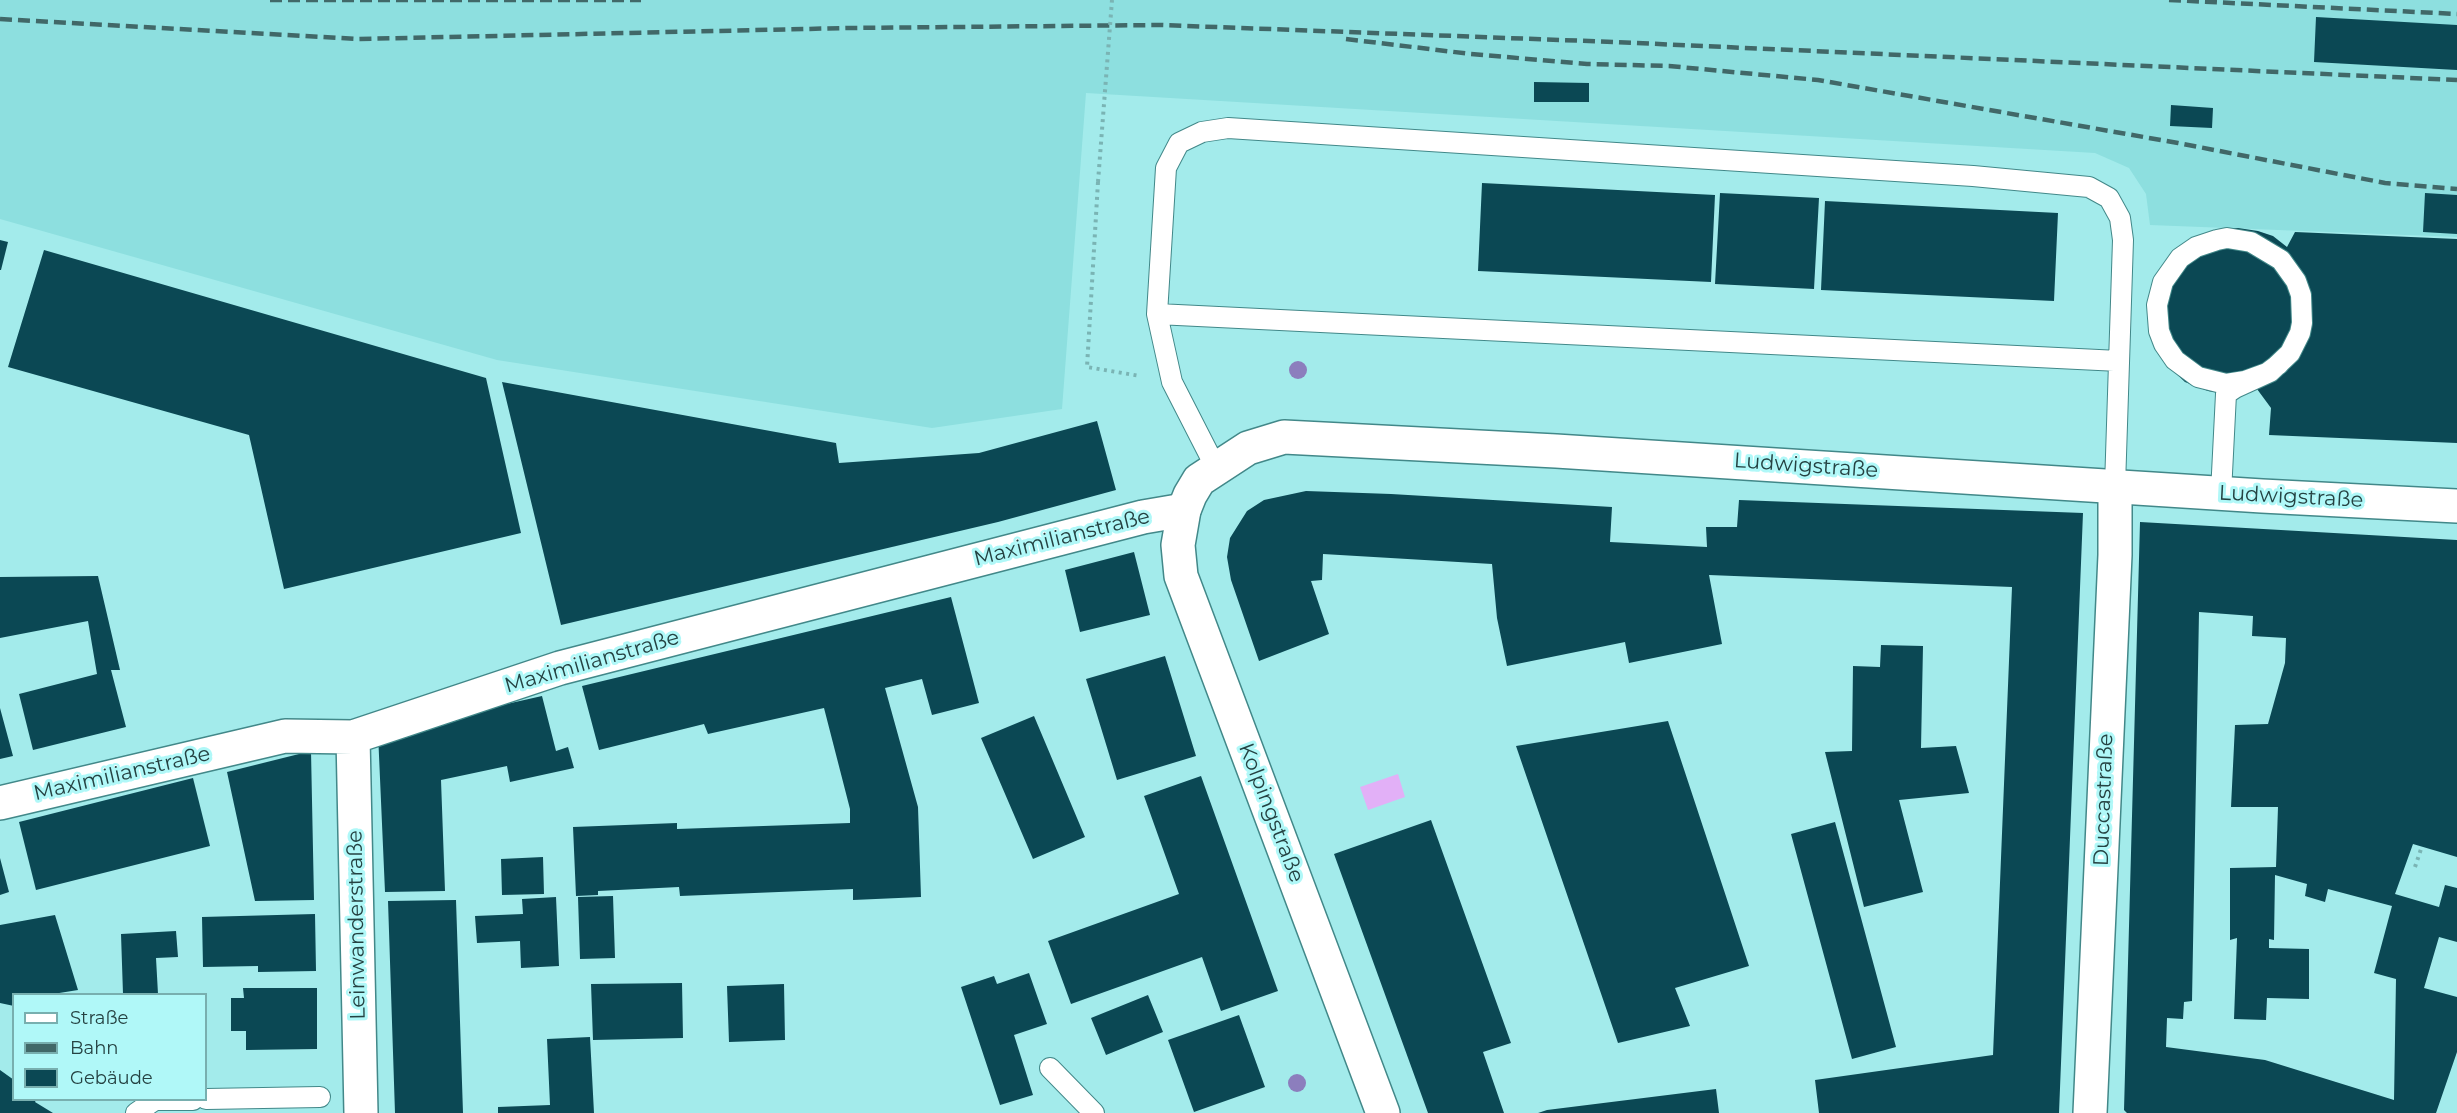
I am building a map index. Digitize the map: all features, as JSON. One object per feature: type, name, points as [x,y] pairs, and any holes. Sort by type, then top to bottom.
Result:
[{"type":"street","name":"Ludwigstraße","points":[[1184,510],[1199,480],[1248,448],[1284,437],[1556,451],[2457,506]]},
{"type":"street","name":"Duccastraße","points":[[2090,1113],[2115,555],[2115,486]]},
{"type":"street","name":"Maximilianstraße","points":[[0,803],[285,736],[353,737],[560,668],[1143,517],[1184,510]]},
{"type":"street","name":"Kolpingstraße","points":[[1184,510],[1178,545],[1181,576],[1383,1113]]},
{"type":"street","name":"Leinwanderstraße","points":[[353,737],[361,1113]]},
{"type":"lane","points":[[1216,468],[1172,382],[1157,314],[1166,168],[1179,143],[1202,132],[1228,128],[1973,176],[2089,187],[2109,198],[2120,218],[2123,240],[2115,486]]},
{"type":"lane","points":[[2221,493],[2226,394],[2235,387],[2260,378],[2280,365],[2295,344],[2302,323],[2301,296],[2291,272],[2272,252],[2251,242],[2227,238],[2207,242],[2188,252],[2167,274],[2157,305],[2159,331],[2168,351],[2187,371],[2209,381],[2226,384],[2267,373],[2279,364]]},
{"type":"lane","points":[[1157,314],[2119,361]]},
{"type":"lane","points":[[1050,1068],[1094,1113]]},
{"type":"lane","points":[[207,1099],[320,1097]]},
{"type":"lane","points":[[136,1113],[154,1101]]},
{"type":"path","points":[[1112,0],[1087,368],[1172,382]]},
{"type":"path","points":[[2415,867],[2422,846]]},
{"type":"shaded area","points":[[0,0],[2457,0],[2457,237],[2150,225],[2146,194],[2129,168],[2095,153],[1086,93],[1062,409],[932,428],[497,360],[0,219]]},
{"type":"shaded area","points":[[1398,774],[1405,797],[1368,810],[1360,787]]},
{"type":"building","points":[[2316,17],[2457,25],[2457,70],[2314,62]]},
{"type":"building","points":[[1534,82],[1589,83],[1589,102],[1534,102]]},
{"type":"building","points":[[2171,105],[2213,108],[2212,128],[2170,126]]},
{"type":"building","points":[[1482,183],[1715,195],[1711,282],[1478,271]]},
{"type":"building","points":[[1720,193],[1819,198],[1814,289],[1715,284]]},
{"type":"building","points":[[2425,193],[2457,195],[2457,234],[2423,232]]},
{"type":"building","points":[[1825,201],[2058,213],[2054,301],[1821,290]]},
{"type":"building","points":[[2238,228],[2273,236],[2287,247],[2295,232],[2457,239],[2457,443],[2269,435],[2271,408],[2257,389],[2226,394],[2208,391],[2185,382],[2167,365],[2151,304],[2198,237],[2218,229]]},
{"type":"building","points":[[0,240],[8,242],[1,270],[0,270]]},
{"type":"building","points":[[44,250],[486,378],[521,533],[284,589],[249,435],[8,367]]},
{"type":"building","points":[[502,382],[836,443],[839,463],[979,453],[1097,421],[1116,490],[998,522],[561,625]]},
{"type":"building","points":[[1306,491],[1612,507],[1610,542],[1707,547],[1706,527],[1737,527],[1739,500],[2083,513],[2059,1113],[1819,1113],[1815,1080],[1993,1055],[2012,587],[1709,575],[1722,644],[1629,663],[1625,642],[1507,666],[1497,618],[1492,564],[1323,554],[1322,580],[1311,581],[1329,634],[1259,661],[1231,580],[1227,557],[1230,538],[1247,511],[1264,500]]},
{"type":"building","points":[[2140,522],[2457,540],[2457,857],[2413,844],[2395,894],[2439,907],[2445,885],[2457,888],[2457,942],[2439,937],[2424,988],[2457,997],[2457,1052],[2436,1113],[2127,1113],[2124,1110]],"holes":[[[2199,612],[2253,616],[2252,636],[2286,638],[2285,663],[2268,724],[2235,725],[2231,807],[2278,807],[2276,867],[2230,868],[2230,940],[2237,938],[2234,1019],[2266,1020],[2267,998],[2309,999],[2309,949],[2269,948],[2269,939],[2274,940],[2275,875],[2307,884],[2305,896],[2325,902],[2328,889],[2392,906],[2374,973],[2396,979],[2394,1100],[2265,1060],[2166,1047],[2167,1018],[2183,1019],[2184,1002],[2192,1001]]]},
{"type":"building","points":[[1134,552],[1150,615],[1080,632],[1065,570]]},
{"type":"building","points":[[98,576],[120,670],[111,670],[126,727],[33,750],[19,694],[97,674],[88,621],[0,638],[0,577]]},
{"type":"building","points":[[951,597],[979,703],[932,715],[922,679],[885,688],[918,807],[921,897],[853,900],[853,889],[680,896],[679,887],[598,891],[598,895],[576,896],[573,827],[677,823],[677,829],[850,823],[850,809],[824,708],[708,734],[704,724],[599,750],[582,686]]},
{"type":"building","points":[[1881,645],[1923,646],[1921,748],[1956,746],[1969,793],[1899,800],[1923,892],[1864,907],[1825,752],[1852,751],[1853,666],[1880,667]]},
{"type":"building","points":[[1165,656],[1196,756],[1117,780],[1086,679]]},
{"type":"building","points":[[542,696],[556,751],[568,747],[574,768],[510,782],[507,766],[441,780],[445,891],[385,892],[378,733]]},
{"type":"building","points":[[0,708],[13,756],[0,759]]},
{"type":"building","points":[[1034,716],[1085,837],[1033,859],[981,738]]},
{"type":"building","points":[[1668,721],[1749,966],[1675,988],[1690,1026],[1618,1043],[1516,746]]},
{"type":"building","points":[[311,751],[314,900],[255,901],[227,772]]},
{"type":"building","points":[[1201,776],[1278,991],[1221,1011],[1202,957],[1071,1004],[1048,941],[1179,894],[1144,796]]},
{"type":"building","points":[[193,778],[210,846],[36,890],[19,822]]},
{"type":"building","points":[[1431,820],[1511,1043],[1483,1052],[1504,1113],[1428,1113],[1334,854]]},
{"type":"building","points":[[1835,822],[1896,1047],[1852,1059],[1791,834]]},
{"type":"building","points":[[543,857],[544,894],[502,895],[501,859]]},
{"type":"building","points":[[0,858],[9,892],[0,895]]},
{"type":"building","points":[[613,896],[615,958],[580,959],[578,897]]},
{"type":"building","points":[[556,897],[559,966],[521,968],[520,941],[477,943],[475,916],[523,914],[522,899]]},
{"type":"building","points":[[456,900],[463,1113],[395,1113],[388,901]]},
{"type":"building","points":[[315,914],[316,971],[258,972],[258,966],[203,967],[202,917]]},
{"type":"building","points":[[55,915],[78,990],[59,993],[12,993],[12,1006],[0,1003],[0,925]]},
{"type":"building","points":[[176,931],[178,957],[156,958],[158,993],[123,993],[121,934]]},
{"type":"building","points":[[1029,973],[1047,1024],[1014,1035],[1033,1095],[1000,1105],[961,987],[994,976],[997,984]]},
{"type":"building","points":[[682,983],[683,1038],[593,1040],[591,984]]},
{"type":"building","points":[[784,984],[785,1040],[729,1042],[727,986]]},
{"type":"building","points":[[243,988],[317,988],[317,1049],[246,1050],[246,1031],[231,1031],[231,998],[244,998]]},
{"type":"building","points":[[1148,995],[1163,1032],[1106,1055],[1091,1018]]},
{"type":"building","points":[[1239,1015],[1265,1087],[1194,1112],[1168,1040]]},
{"type":"building","points":[[590,1037],[594,1113],[498,1113],[498,1107],[550,1105],[547,1039]]},
{"type":"building","points":[[0,1070],[12,1079],[12,1101],[36,1101],[53,1113],[0,1113]]},
{"type":"building","points":[[1716,1089],[1719,1113],[1538,1113],[1547,1110]]},
{"type":"railway","points":[[270,0],[641,0]]},
{"type":"railway","points":[[2169,0],[2457,14]]},
{"type":"railway","points":[[0,19],[358,39],[849,28],[1162,25],[1614,42],[2457,80]]},
{"type":"railway","points":[[1346,39],[1471,54],[1587,64],[1669,66],[1818,80],[2178,143],[2385,183],[2457,189]]}]
